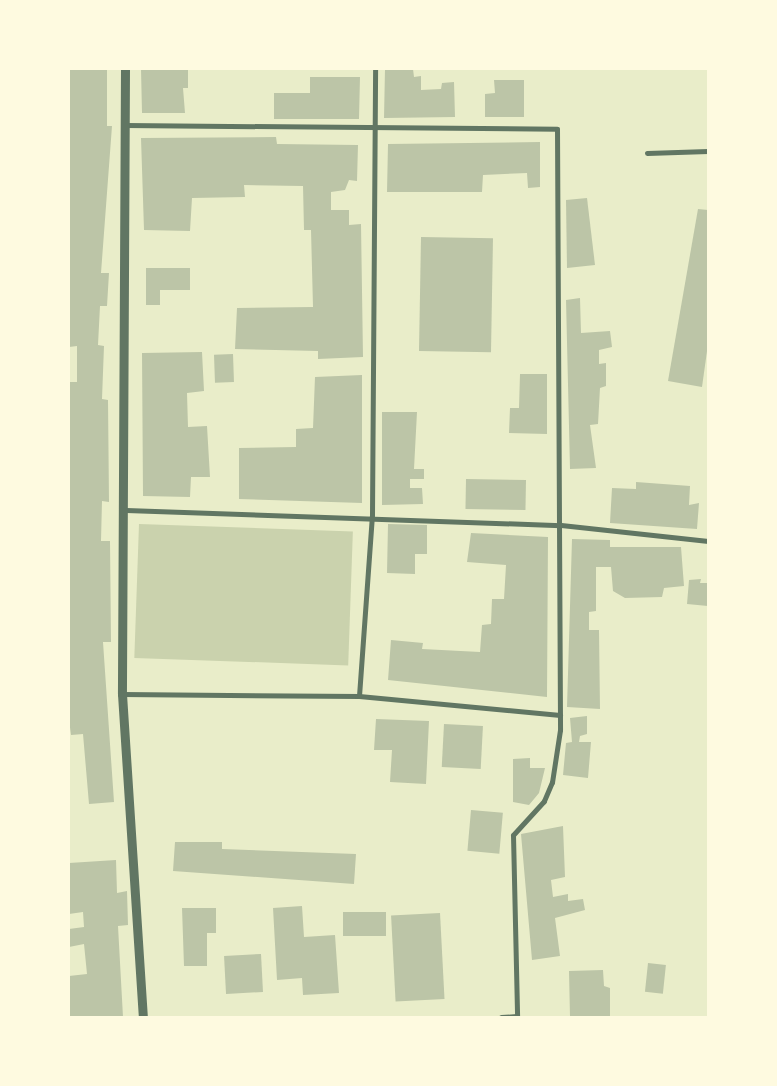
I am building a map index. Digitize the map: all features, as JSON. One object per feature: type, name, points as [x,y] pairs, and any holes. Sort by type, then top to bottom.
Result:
[{"type":"street","points":[[125,69],[126,510],[122,694],[143,1017]]},
{"type":"street","points":[[359,696],[372,515],[375,69]]},
{"type":"street","points":[[125,125],[557,130],[556,365],[561,525],[560,715],[552,782],[544,801],[513,836],[517,1016],[500,1017]]},
{"type":"street","points":[[648,152],[708,151]]},
{"type":"street","points":[[126,510],[372,515],[561,525],[708,541]]},
{"type":"street","points":[[122,694],[359,696],[560,715]]},
{"type":"green space","points":[[139,524],[353,531],[348,665],[134,658]]},
{"type":"building","points":[[69,69],[107,69],[107,126],[112,126],[101,273],[109,273],[107,306],[100,306],[98,345],[104,346],[102,399],[108,400],[109,502],[102,501],[101,541],[110,541],[111,642],[103,642],[114,802],[89,804],[83,734],[71,735],[69,720],[69,382],[77,382],[77,346],[69,347]]},
{"type":"building","points":[[141,69],[188,69],[188,88],[183,88],[185,113],[142,113]]},
{"type":"building","points":[[385,69],[413,69],[414,77],[421,76],[421,90],[441,89],[442,83],[454,82],[455,117],[384,118]]},
{"type":"building","points":[[310,77],[360,77],[359,119],[274,119],[274,93],[310,93]]},
{"type":"building","points":[[494,80],[524,80],[524,117],[485,117],[485,94],[495,93]]},
{"type":"building","points":[[276,137],[277,144],[358,145],[357,181],[349,180],[345,190],[331,192],[331,210],[349,210],[349,225],[361,224],[363,357],[318,359],[318,351],[235,349],[237,308],[313,307],[311,230],[304,230],[303,186],[244,185],[245,197],[192,198],[190,231],[144,230],[141,138]]},
{"type":"building","points":[[540,142],[540,187],[528,188],[527,173],[483,175],[482,192],[387,192],[388,144]]},
{"type":"building","points":[[587,198],[595,265],[567,268],[566,200]]},
{"type":"building","points":[[698,209],[708,210],[708,344],[702,387],[668,381]]},
{"type":"building","points":[[421,237],[493,238],[491,352],[419,351]]},
{"type":"building","points":[[146,268],[190,268],[190,290],[160,290],[160,305],[146,305]]},
{"type":"building","points":[[580,298],[581,333],[610,331],[612,347],[599,350],[599,364],[606,363],[606,386],[600,388],[598,424],[590,425],[596,468],[570,469],[566,300]]},
{"type":"building","points":[[202,352],[204,391],[187,393],[188,427],[207,426],[210,477],[191,477],[190,497],[143,496],[142,353]]},
{"type":"building","points":[[233,354],[234,382],[215,383],[214,355]]},
{"type":"building","points":[[520,374],[547,374],[547,434],[509,433],[510,408],[519,408]]},
{"type":"building","points":[[362,375],[362,503],[239,499],[239,448],[296,447],[296,429],[313,428],[315,377]]},
{"type":"building","points":[[382,412],[417,412],[414,469],[424,469],[424,479],[410,479],[410,488],[422,488],[423,504],[382,505]]},
{"type":"building","points":[[466,479],[526,480],[525,510],[465,509]]},
{"type":"building","points":[[636,482],[690,486],[689,505],[699,503],[697,529],[610,523],[612,488],[636,489]]},
{"type":"building","points":[[388,524],[427,525],[427,554],[415,554],[415,574],[387,573]]},
{"type":"building","points":[[471,533],[548,537],[547,697],[388,680],[391,640],[423,643],[422,649],[480,652],[482,625],[491,624],[492,599],[504,599],[506,565],[467,562]]},
{"type":"building","points":[[572,539],[610,540],[610,547],[681,547],[684,586],[664,588],[662,597],[625,598],[613,591],[611,567],[596,567],[596,611],[589,612],[589,630],[599,630],[600,709],[567,707]]},
{"type":"building","points":[[701,579],[700,583],[708,583],[708,606],[687,604],[689,580]]},
{"type":"building","points":[[587,716],[587,734],[580,736],[579,742],[591,742],[588,778],[563,775],[566,743],[572,742],[570,718]]},
{"type":"building","points":[[376,719],[429,721],[426,784],[390,782],[392,750],[374,750]]},
{"type":"building","points":[[444,724],[483,726],[481,769],[442,767]]},
{"type":"building","points":[[530,758],[530,768],[545,768],[539,793],[529,805],[513,802],[513,759]]},
{"type":"building","points":[[471,810],[503,813],[499,854],[467,851]]},
{"type":"building","points":[[563,826],[565,877],[551,880],[553,897],[568,894],[568,901],[583,899],[585,910],[555,918],[560,956],[532,960],[521,834]]},
{"type":"building","points":[[175,842],[222,842],[222,849],[356,854],[354,884],[173,871]]},
{"type":"building","points":[[116,860],[117,893],[127,891],[128,925],[118,926],[123,1017],[69,1017],[69,976],[87,974],[84,944],[69,947],[69,929],[84,927],[83,912],[69,914],[69,863]]},
{"type":"building","points":[[302,906],[304,937],[335,935],[339,993],[303,995],[302,978],[277,980],[273,908]]},
{"type":"building","points":[[182,908],[216,908],[216,933],[207,933],[207,966],[184,966]]},
{"type":"building","points":[[343,912],[386,912],[386,936],[343,936]]},
{"type":"building","points":[[440,913],[445,999],[396,1001],[391,916]]},
{"type":"building","points":[[261,954],[263,992],[226,994],[224,956]]},
{"type":"building","points":[[648,963],[666,965],[663,994],[645,992]]},
{"type":"building","points":[[603,970],[604,986],[610,988],[610,1017],[570,1017],[569,971]]}]
